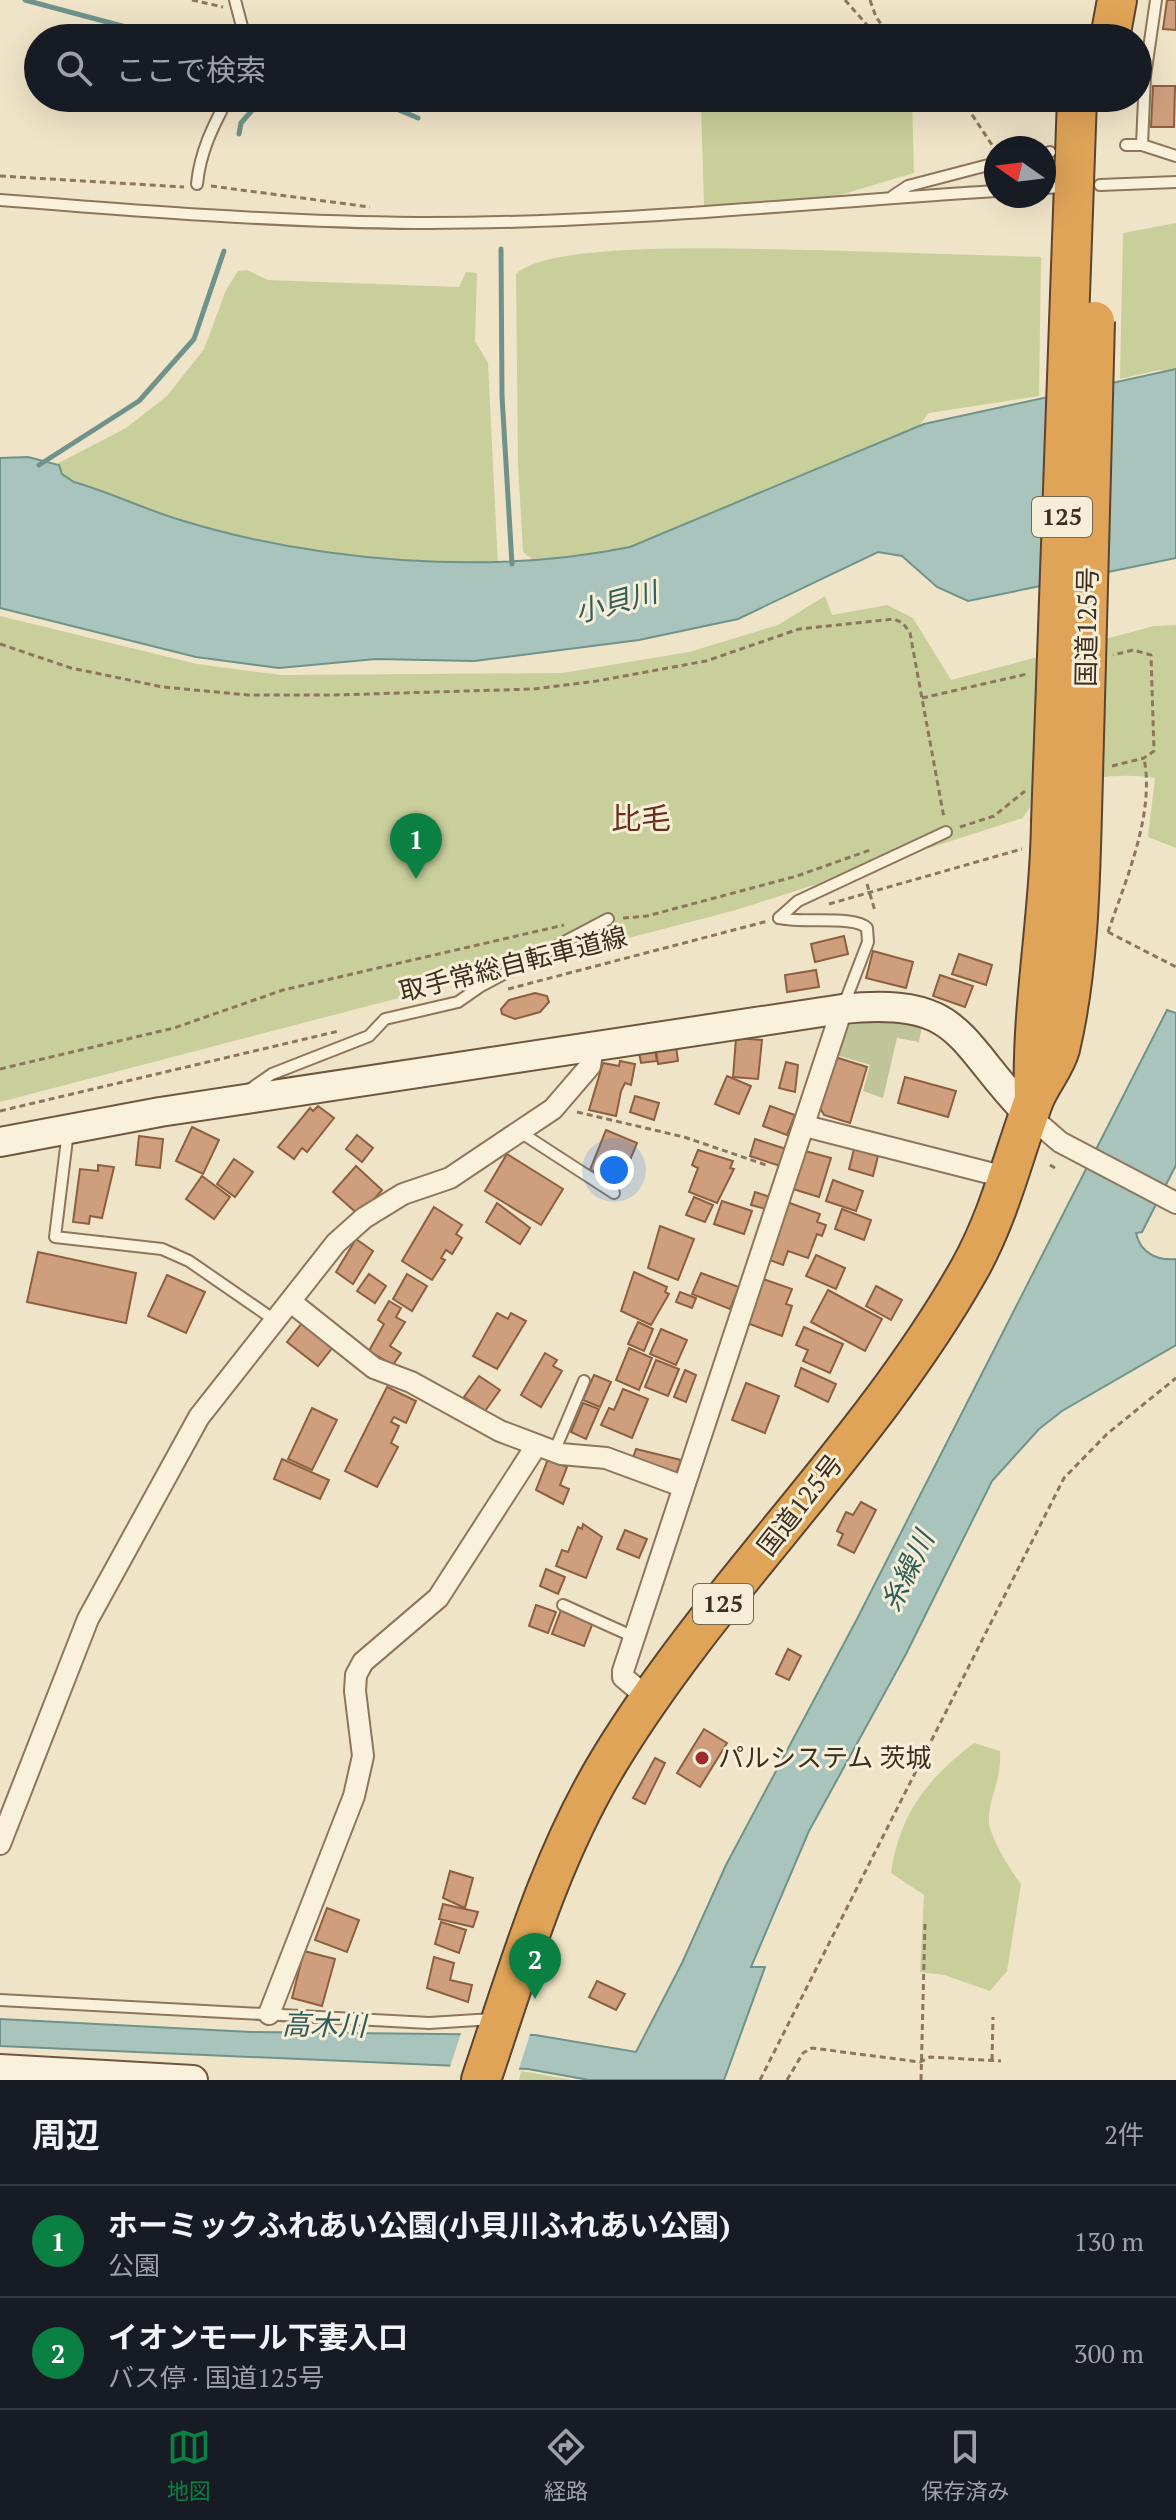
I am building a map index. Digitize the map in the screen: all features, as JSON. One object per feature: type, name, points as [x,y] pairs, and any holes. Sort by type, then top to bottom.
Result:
[{"type":"highway","points":[[1088,24],[1092,0]]},
{"type":"highway","points":[[1113,24],[1117,0]]},
{"type":"highway","name":"国道125号","points":[[481,2079],[527,1940],[576,1819],[649,1699],[901,1375],[972,1264],[1009,1178],[1032,1108],[1032,1046],[1056,827],[1078,196],[1077,112]]},
{"type":"highway","name":"国道125号","points":[[1078,196],[1100,112]]},
{"type":"street","points":[[0,1142],[68,1128],[593,1046],[842,1009],[895,1005],[931,1013],[961,1034],[994,1080],[1032,1108],[1067,1146],[1176,1203]]},
{"type":"street","points":[[649,1699],[622,1675],[842,1009]]},
{"type":"street","points":[[0,1844],[88,1619],[199,1417],[336,1243],[364,1218],[403,1194],[450,1178],[553,1109],[590,1066],[593,1046]]},
{"type":"street","points":[[805,1126],[1009,1178]]},
{"type":"street","points":[[291,1302],[374,1368],[411,1382],[500,1431],[545,1449],[578,1457],[606,1458],[682,1486]]},
{"type":"street","points":[[269,2014],[354,1796],[363,1756],[356,1675],[363,1662],[438,1598],[545,1449]]},
{"type":"street","points":[[0,2069],[193,2080]]},
{"type":"lane","points":[[1152,28],[1156,0]]},
{"type":"lane","points":[[197,184],[199,163],[221,112]]},
{"type":"lane","points":[[1142,145],[1143,112]]},
{"type":"lane","points":[[1126,145],[1142,145],[1176,156]]},
{"type":"lane","points":[[892,197],[908,186],[984,166]]},
{"type":"lane","points":[[1078,196],[1176,182]]},
{"type":"lane","points":[[0,200],[232,219],[405,222],[650,215],[984,192]]},
{"type":"lane","points":[[779,918],[798,901],[946,832]]},
{"type":"lane","points":[[779,918],[808,923],[841,919],[857,921],[867,928],[868,942],[842,1009]]},
{"type":"lane","name":"取手常総自転車道線","points":[[235,1101],[272,1074],[369,1036],[385,1019],[458,1002],[481,986],[608,919]]},
{"type":"lane","points":[[68,1128],[55,1237],[162,1249],[189,1261],[276,1321]]},
{"type":"lane","points":[[520,1132],[614,1193]]},
{"type":"lane","points":[[545,1449],[584,1381]]},
{"type":"lane","points":[[563,1605],[634,1637]]},
{"type":"lane","points":[[0,2000],[429,2023],[500,2024]]},
{"type":"path","points":[[192,0],[237,5]]},
{"type":"path","points":[[845,0],[866,24]]},
{"type":"path","points":[[870,0],[881,24]]},
{"type":"path","points":[[970,112],[986,136]]},
{"type":"path","points":[[0,176],[179,188],[197,184],[358,204],[405,222]]},
{"type":"path","points":[[0,644],[71,668],[163,687],[248,695],[335,695],[533,689],[597,681],[693,665],[799,629],[894,619],[903,623],[910,633],[946,832]]},
{"type":"path","points":[[1108,932],[1143,809],[1148,781],[1144,758]]},
{"type":"path","points":[[824,905],[1056,827]]},
{"type":"path","points":[[608,919],[647,916],[797,876],[873,849]]},
{"type":"path","points":[[869,890],[875,911]]},
{"type":"path","name":"取手常総自転車道線","points":[[504,990],[779,918]]},
{"type":"path","points":[[0,1069],[174,1028],[283,990],[566,924]]},
{"type":"path","points":[[1099,930],[1176,967]]},
{"type":"path","points":[[0,1111],[340,1031]]},
{"type":"path","points":[[553,1109],[684,1137],[788,1173]]},
{"type":"path","points":[[1050,1165],[1055,1168]]},
{"type":"path","points":[[760,2080],[1064,1478],[1086,1454],[1176,1378]]},
{"type":"path","points":[[921,2080],[925,1922]]},
{"type":"path","points":[[992,2060],[993,2017]]},
{"type":"path","points":[[787,2080],[803,2053],[812,2048],[922,2061],[930,2057],[1001,2061]]},
{"type":"green space","points":[[701,112],[912,112],[914,173],[830,198],[704,206]]},
{"type":"green space","points":[[1176,223],[1176,374],[1159,370],[1120,379],[1123,233]]},
{"type":"green space","points":[[706,248],[1041,257],[1039,396],[929,413],[911,436],[627,553],[538,564],[523,552],[518,464],[516,274],[537,263],[570,255],[612,251]]},
{"type":"green space","points":[[247,270],[268,280],[459,287],[466,272],[477,273],[475,341],[488,363],[498,566],[432,565],[262,546],[59,481],[53,466],[126,428],[167,396],[204,349],[226,290],[238,271]]},
{"type":"green space","points":[[825,596],[832,615],[887,605],[913,618],[951,680],[1154,626],[1176,625],[1176,848],[1148,837],[1155,778],[1121,776],[1082,781],[1046,794],[1023,818],[736,910],[0,1102],[0,616],[197,664],[282,675],[562,673],[689,652],[778,625]]},
{"type":"green space","points":[[894,1021],[922,1026],[919,1042],[897,1038],[883,1098],[863,1091],[870,1065],[836,1055],[849,1022]]},
{"type":"green space","points":[[974,1743],[1000,1751],[989,1821],[1001,1853],[1021,1884],[1007,1971],[990,1991],[944,1975],[920,1972],[924,1895],[891,1873],[901,1832],[918,1799],[942,1770]]},
{"type":"green space","points":[[521,2071],[573,2080],[519,2080]]},
{"type":"water","name":"小貝川","points":[[1176,369],[1176,558],[968,601],[937,587],[902,556],[878,552],[738,619],[639,640],[474,661],[376,659],[279,668],[196,657],[0,608],[0,458],[28,457],[59,465],[62,474],[74,482],[164,515],[286,546],[402,560],[519,561],[630,547],[924,424]]},
{"type":"water","name":"糸繰川","points":[[1167,1010],[1176,1013],[1176,1165],[1142,1232],[1136,1233],[1141,1245],[1150,1254],[1176,1259],[1176,1345],[1062,1411],[1039,1429],[992,1481],[906,1654],[809,1831],[751,1967],[765,1967],[724,2080],[589,2080],[528,2069],[0,2046],[0,2019],[251,2032],[535,2035],[636,2052],[682,1963],[726,1865],[857,1619]]},
{"type":"pier","points":[[462,2030],[531,2031],[518,2072],[449,2070]]},
{"type":"building","points":[[1167,0],[1176,0],[1176,30],[1163,29]]},
{"type":"building","points":[[1153,86],[1175,86],[1174,127],[1151,127]]},
{"type":"building","points":[[844,936],[848,954],[815,962],[811,944]]},
{"type":"building","points":[[873,951],[913,962],[906,988],[866,978]]},
{"type":"building","points":[[959,954],[992,965],[986,985],[952,974]]},
{"type":"building","points":[[816,970],[819,987],[787,992],[785,975]]},
{"type":"building","points":[[940,975],[973,986],[965,1007],[933,996]]},
{"type":"building","points":[[535,993],[547,996],[549,1002],[540,1012],[515,1019],[502,1014],[501,1009],[509,1000]]},
{"type":"building","points":[[736,1038],[762,1040],[758,1079],[733,1077]]},
{"type":"building","points":[[676,1046],[678,1061],[658,1064],[656,1050]]},
{"type":"building","points":[[655,1050],[657,1061],[641,1063],[639,1053]]},
{"type":"building","points":[[835,1057],[867,1067],[850,1123],[824,1115],[820,1108]]},
{"type":"building","points":[[620,1061],[635,1064],[631,1085],[625,1083],[621,1091],[616,1116],[589,1110],[603,1063],[619,1066]]},
{"type":"building","points":[[786,1062],[798,1065],[795,1092],[779,1088]]},
{"type":"building","points":[[727,1076],[751,1086],[739,1114],[715,1104]]},
{"type":"building","points":[[905,1077],[956,1091],[948,1117],[898,1103]]},
{"type":"building","points":[[635,1096],[659,1103],[654,1120],[630,1112]]},
{"type":"building","points":[[318,1106],[334,1118],[307,1152],[302,1148],[294,1159],[278,1147],[310,1108],[313,1111]]},
{"type":"building","points":[[770,1106],[795,1115],[787,1135],[763,1126]]},
{"type":"building","points":[[192,1127],[219,1140],[203,1174],[176,1161]]},
{"type":"building","points":[[606,1130],[637,1143],[624,1175],[616,1172],[614,1179],[590,1170]]},
{"type":"building","points":[[357,1135],[373,1148],[362,1162],[346,1149]]},
{"type":"building","points":[[139,1136],[163,1139],[160,1168],[136,1165]]},
{"type":"building","points":[[755,1139],[786,1149],[780,1166],[750,1156]]},
{"type":"building","points":[[854,1149],[878,1156],[873,1176],[849,1169]]},
{"type":"building","points":[[698,1150],[733,1161],[730,1168],[734,1169],[717,1203],[689,1192],[698,1168],[692,1165]]},
{"type":"building","points":[[805,1151],[831,1158],[819,1197],[793,1189]]},
{"type":"building","points":[[507,1154],[563,1189],[541,1225],[485,1191]]},
{"type":"building","points":[[234,1159],[253,1172],[235,1197],[217,1184]]},
{"type":"building","points":[[98,1165],[114,1167],[102,1218],[90,1216],[89,1224],[73,1222],[80,1169],[98,1171]]},
{"type":"building","points":[[356,1166],[382,1190],[360,1216],[333,1192]]},
{"type":"building","points":[[202,1176],[230,1197],[214,1219],[186,1199]]},
{"type":"building","points":[[833,1180],[863,1191],[856,1211],[826,1201]]},
{"type":"building","points":[[755,1192],[770,1197],[766,1209],[751,1205]]},
{"type":"building","points":[[694,1197],[713,1205],[705,1222],[686,1215]]},
{"type":"building","points":[[722,1201],[752,1211],[744,1234],[714,1224]]},
{"type":"building","points":[[787,1202],[820,1214],[817,1222],[826,1225],[822,1236],[817,1234],[808,1258],[788,1251],[783,1265],[767,1259]]},
{"type":"building","points":[[497,1203],[530,1228],[520,1244],[486,1222]]},
{"type":"building","points":[[434,1207],[462,1225],[456,1234],[462,1238],[452,1254],[446,1250],[441,1258],[445,1260],[432,1280],[402,1261]]},
{"type":"building","points":[[842,1209],[871,1220],[864,1240],[835,1229]]},
{"type":"building","points":[[660,1226],[694,1239],[678,1280],[648,1268]]},
{"type":"building","points":[[356,1239],[373,1251],[353,1284],[336,1272]]},
{"type":"building","points":[[38,1252],[136,1273],[126,1323],[27,1302]]},
{"type":"building","points":[[816,1255],[845,1268],[836,1289],[806,1276]]},
{"type":"building","points":[[634,1272],[667,1287],[665,1292],[669,1294],[651,1325],[621,1311]]},
{"type":"building","points":[[701,1273],[739,1287],[730,1309],[692,1294]]},
{"type":"building","points":[[369,1274],[386,1286],[375,1303],[357,1291]]},
{"type":"building","points":[[407,1274],[427,1286],[412,1311],[393,1299]]},
{"type":"building","points":[[167,1275],[205,1292],[186,1333],[148,1316]]},
{"type":"building","points":[[763,1279],[792,1289],[786,1304],[792,1306],[782,1336],[747,1323]]},
{"type":"building","points":[[876,1286],[902,1300],[891,1320],[866,1306]]},
{"type":"building","points":[[828,1290],[882,1319],[865,1351],[811,1322]]},
{"type":"building","points":[[680,1292],[696,1298],[692,1308],[676,1302]]},
{"type":"building","points":[[389,1301],[401,1308],[396,1317],[405,1322],[390,1346],[401,1353],[393,1365],[369,1351],[384,1324],[378,1320]]},
{"type":"building","points":[[497,1313],[508,1319],[511,1313],[526,1321],[497,1369],[473,1356]]},
{"type":"building","points":[[638,1322],[653,1329],[644,1351],[628,1344]]},
{"type":"building","points":[[302,1323],[333,1347],[318,1366],[287,1342]]},
{"type":"building","points":[[804,1327],[843,1344],[830,1373],[803,1361],[808,1350],[796,1345]]},
{"type":"building","points":[[661,1329],[687,1340],[676,1365],[650,1354]]},
{"type":"building","points":[[629,1348],[652,1358],[639,1390],[616,1380]]},
{"type":"building","points":[[545,1353],[557,1360],[553,1366],[562,1371],[541,1407],[521,1395]]},
{"type":"building","points":[[656,1360],[679,1369],[668,1396],[645,1387]]},
{"type":"building","points":[[801,1368],[836,1384],[828,1402],[795,1386]]},
{"type":"building","points":[[685,1370],[696,1375],[686,1402],[674,1397]]},
{"type":"building","points":[[594,1375],[611,1382],[600,1407],[583,1400]]},
{"type":"building","points":[[479,1376],[500,1390],[485,1411],[464,1397]]},
{"type":"building","points":[[746,1383],[779,1396],[765,1433],[732,1420]]},
{"type":"building","points":[[387,1387],[416,1401],[406,1423],[394,1417],[391,1422],[399,1426],[391,1443],[398,1447],[377,1487],[345,1471]]},
{"type":"building","points":[[623,1389],[648,1399],[632,1438],[601,1425],[609,1408],[614,1410]]},
{"type":"building","points":[[583,1403],[599,1409],[586,1439],[571,1432]]},
{"type":"building","points":[[312,1408],[337,1420],[312,1470],[288,1459]]},
{"type":"building","points":[[636,1449],[681,1460],[676,1474],[633,1458]]},
{"type":"building","points":[[282,1459],[329,1480],[320,1499],[274,1479]]},
{"type":"building","points":[[548,1459],[567,1467],[560,1485],[569,1489],[563,1504],[536,1490]]},
{"type":"building","points":[[861,1502],[876,1510],[854,1553],[838,1545],[843,1534],[837,1531],[846,1512],[853,1515]]},
{"type":"building","points":[[583,1524],[602,1537],[586,1578],[556,1566],[562,1550],[568,1552],[578,1527],[582,1529]]},
{"type":"building","points":[[625,1530],[647,1539],[639,1558],[617,1549]]},
{"type":"building","points":[[546,1569],[565,1577],[558,1594],[540,1586]]},
{"type":"building","points":[[536,1605],[556,1612],[548,1633],[529,1626]]},
{"type":"building","points":[[561,1610],[593,1622],[584,1646],[552,1634]]},
{"type":"building","points":[[788,1649],[801,1656],[789,1680],[776,1674]]},
{"type":"building","name":"パルシステム 茨城","points":[[704,1729],[727,1743],[700,1787],[677,1773]]},
{"type":"building","points":[[655,1758],[665,1763],[645,1804],[633,1798]]},
{"type":"building","points":[[450,1871],[473,1878],[465,1908],[443,1898]]},
{"type":"building","points":[[443,1904],[478,1912],[473,1927],[439,1919]]},
{"type":"building","points":[[327,1908],[359,1920],[347,1952],[315,1940]]},
{"type":"building","points":[[441,1922],[466,1930],[459,1953],[435,1944]]},
{"type":"building","points":[[304,1951],[335,1959],[322,2006],[292,1998]]},
{"type":"building","points":[[434,1957],[454,1963],[450,1980],[472,1985],[468,2002],[427,1988]]},
{"type":"building","points":[[597,1981],[625,1994],[616,2010],[589,1997]]},
{"type":"waterway","points":[[25,0],[115,24]]},
{"type":"waterway","points":[[239,134],[241,123],[251,112]]},
{"type":"waterway","points":[[404,112],[418,118]]},
{"type":"waterway","points":[[501,249],[502,396],[512,564]]},
{"type":"waterway","points":[[39,465],[139,401],[194,339],[224,251]]},
{"type":"place","name":"ホーミックふれあい公園(小貝川ふれあい公園)","points":[[416,879]]},
{"type":"place","name":"パルシステム 茨城","points":[[702,1758]]},
{"type":"place","name":"イオンモール下妻入口","points":[[535,1999]]},
{"type":"district","name":"比毛","points":[[641,819]]},
{"type":"water label","name":"高木川","points":[[324,2025]]}]
